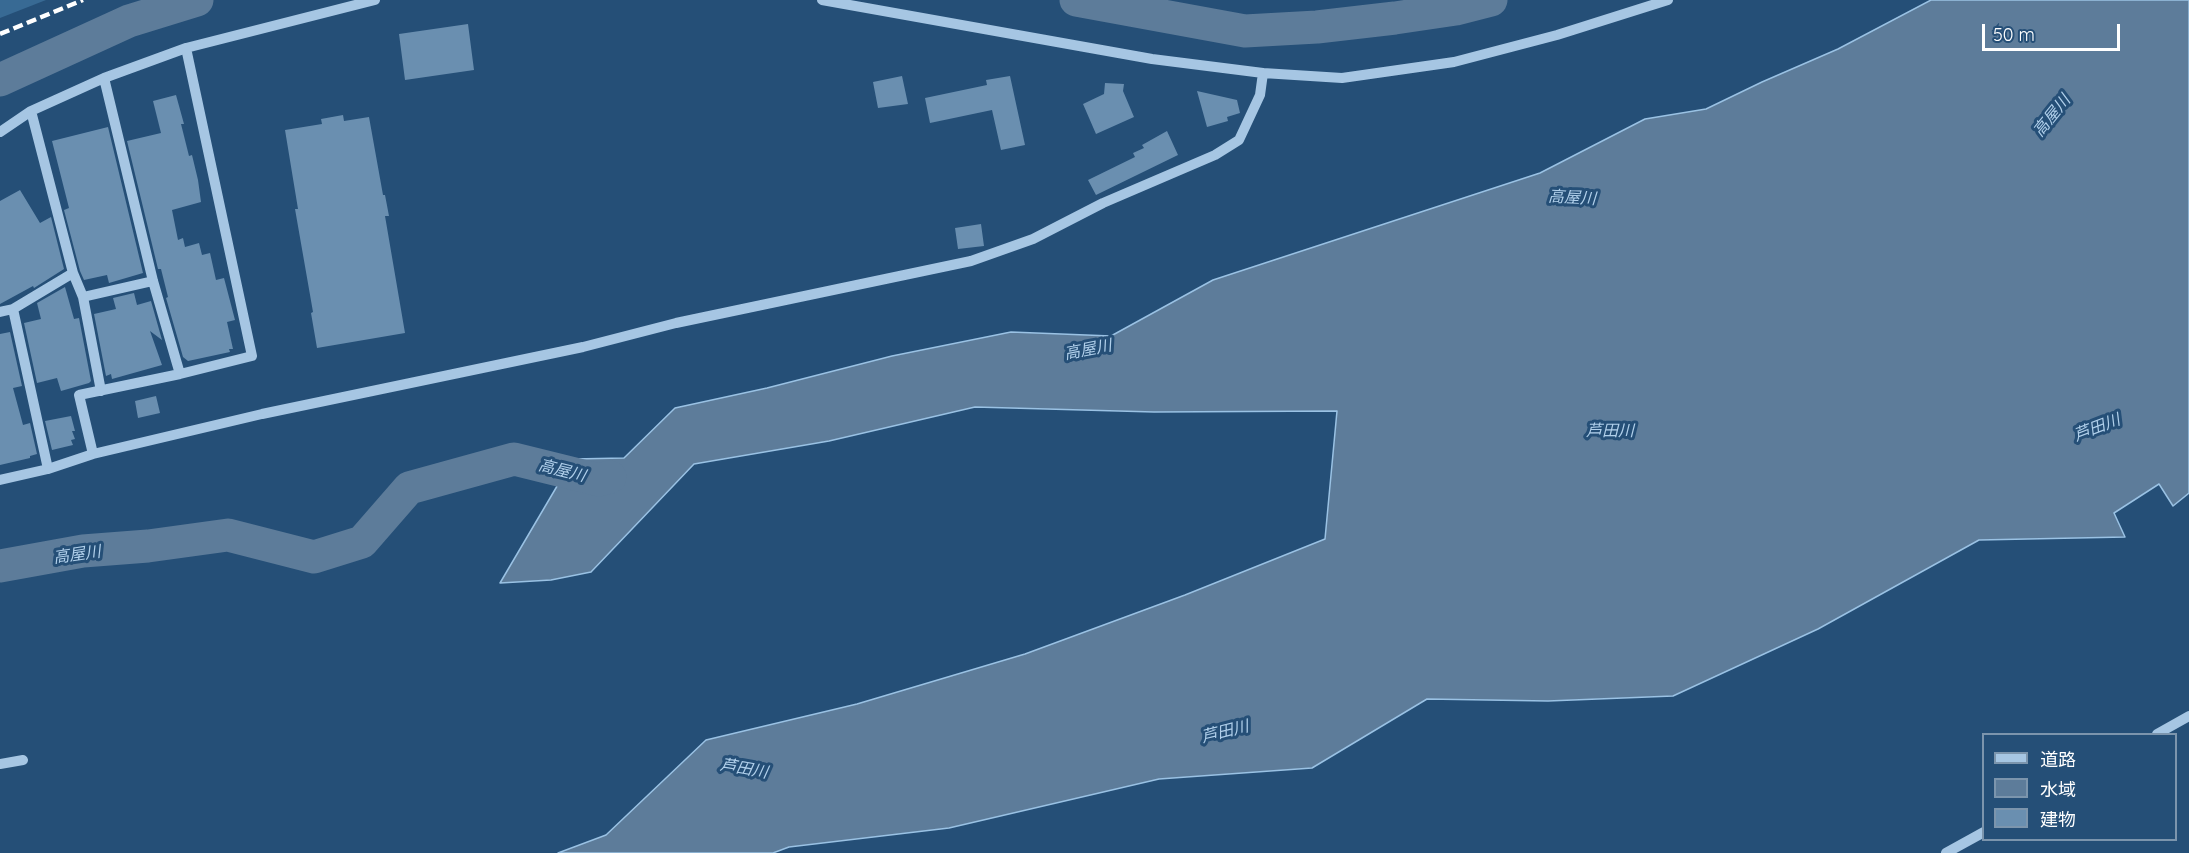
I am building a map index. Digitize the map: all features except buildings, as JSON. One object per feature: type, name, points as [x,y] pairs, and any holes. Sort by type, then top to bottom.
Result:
[{"type":"street","points":[[0,132],[31,111],[104,78],[186,48],[375,0]]},
{"type":"street","points":[[822,0],[1152,59],[1263,73],[1342,78],[1454,62],[1557,35],[1668,0]]},
{"type":"street","points":[[93,454],[79,395],[252,356],[186,48]]},
{"type":"street","points":[[0,480],[48,469],[93,454],[262,414],[583,347],[676,323],[820,295],[971,261],[1033,240],[1103,203],[1215,155],[1239,140],[1260,95],[1263,73]]},
{"type":"street","points":[[104,78],[153,281],[180,374]]},
{"type":"street","points":[[31,111],[73,273],[83,297],[101,391]]},
{"type":"street","points":[[0,312],[13,309],[73,273]]},
{"type":"street","points":[[83,297],[153,281]]},
{"type":"street","points":[[13,309],[48,469]]},
{"type":"street","points":[[2160,733],[2189,716]]},
{"type":"street","points":[[0,764],[23,760]]},
{"type":"street","points":[[1946,853],[1982,833]]},
{"type":"shaded area","points":[[0,0],[46,0],[0,18]]},
{"type":"water","name":"芦田川","points":[[1931,0],[2189,0],[2189,493],[2173,506],[2159,484],[2114,513],[2125,537],[1979,540],[1818,629],[1673,696],[1548,701],[1427,699],[1312,768],[1159,779],[949,828],[789,847],[773,853],[558,853],[606,835],[706,740],[857,704],[1025,654],[1185,595],[1325,539],[1337,411],[1154,412],[975,407],[829,441],[694,464],[591,572],[551,580],[500,583],[573,459],[624,458],[675,408],[767,388],[892,356],[1011,332],[1111,336],[1213,280],[1540,173],[1645,119],[1706,109],[1838,49]]},
{"type":"waterway","points":[[0,80],[129,21],[197,0]]},
{"type":"waterway","points":[[1076,0],[1245,31],[1317,27],[1395,18],[1456,9],[1491,0]]},
{"type":"waterway","name":"高屋川","points":[[0,566],[83,551],[148,546],[228,535],[314,557],[362,542],[409,488],[514,459],[599,480],[610,477]]},
{"type":"railway","points":[[0,34],[83,0]]}]
